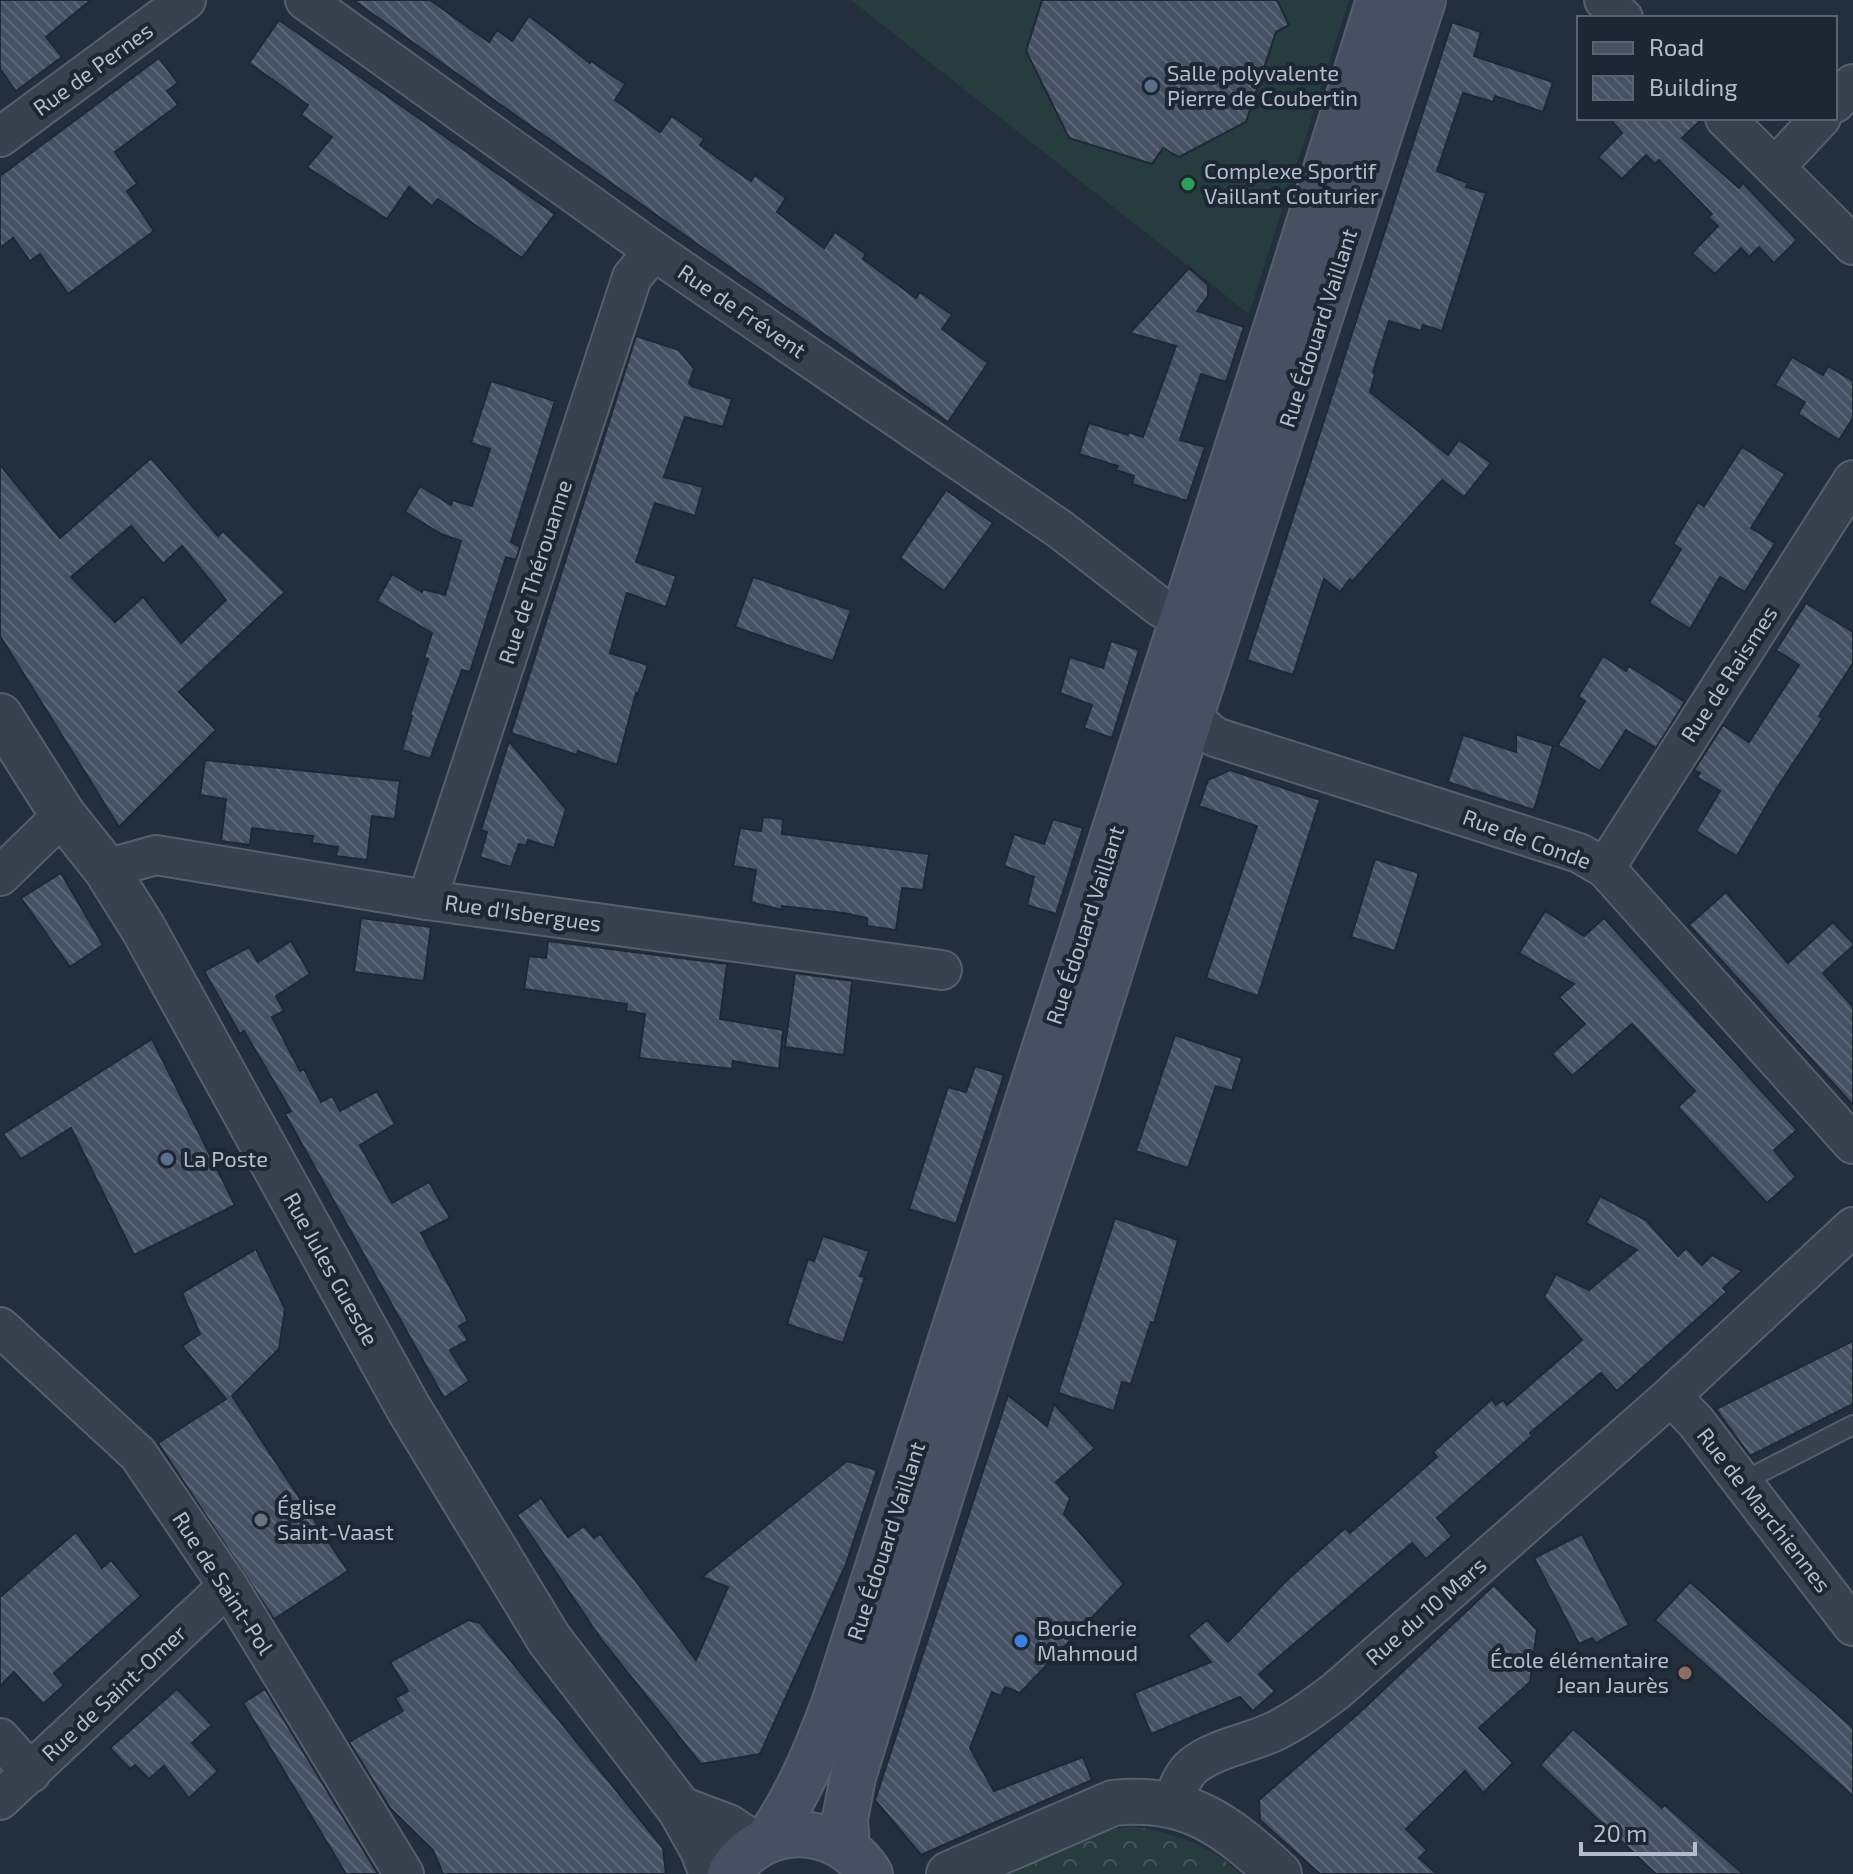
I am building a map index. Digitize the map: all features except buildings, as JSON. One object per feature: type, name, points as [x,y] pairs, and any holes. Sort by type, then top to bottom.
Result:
[{"type":"main road","name":"Rue Édouard Vaillant","points":[[751,1853],[789,1808],[816,1754],[847,1663],[1379,0]]},
{"type":"main road","name":"Rue Édouard Vaillant","points":[[858,1861],[845,1819],[857,1764],[991,1336],[1423,0]]},
{"type":"main road","points":[[751,1853],[795,1833],[822,1836],[858,1861]]},
{"type":"street","name":"Rue de Pernes","points":[[0,137],[186,0]]},
{"type":"street","name":"Rue de Frévent","points":[[305,0],[654,251],[1061,530],[1160,607],[1182,618]]},
{"type":"street","points":[[1604,0],[1621,16]]},
{"type":"street","points":[[1837,101],[1853,84]]},
{"type":"street","points":[[1727,120],[1853,245]]},
{"type":"street","points":[[1775,167],[1819,120]]},
{"type":"street","name":"Rue de Thérouanne","points":[[427,900],[632,277],[654,251]]},
{"type":"street","name":"Rue de Raismes","points":[[1605,868],[1853,480]]},
{"type":"street","name":"Rue Jules Guesde","points":[[0,716],[63,815],[106,869],[143,928],[409,1409],[524,1599],[549,1639],[680,1809],[703,1850],[712,1874]]},
{"type":"street","name":"Rue de Conde","points":[[1190,722],[1202,726],[1215,737],[1579,853],[1605,868],[1853,1144]]},
{"type":"street","points":[[0,876],[63,815]]},
{"type":"street","name":"Rue d'Isbergues","points":[[106,869],[156,855],[427,900],[942,970]]},
{"type":"street","name":"Rue du 10 Mars","points":[[1172,1804],[1192,1766],[1222,1751],[1272,1733],[1336,1691],[1671,1396],[1853,1227]]},
{"type":"street","name":"Rue de Saint-Pol","points":[[0,1327],[138,1454],[228,1586],[404,1874]]},
{"type":"street","name":"Rue de Marchiennes","points":[[1671,1396],[1696,1422],[1853,1626]]},
{"type":"street","name":"Rue de Saint-Omer","points":[[0,1800],[228,1586]]},
{"type":"street","points":[[0,1738],[31,1773]]},
{"type":"street","points":[[949,1874],[1113,1803],[1138,1801],[1172,1804],[1218,1824],[1279,1874]]},
{"type":"street","points":[[680,1809],[728,1827],[751,1853]]},
{"type":"lane","points":[[1152,775],[1230,535]]},
{"type":"lane","points":[[931,1465],[1018,1197]]},
{"type":"lane","points":[[1742,1482],[1853,1425]]},
{"type":"lane","points":[[847,1663],[874,1633],[903,1550]]},
{"type":"green space","name":"Complexe Sportif Vaillant Couturier","points":[[851,0],[1349,0],[1249,314]]},
{"type":"green space","points":[[1131,1826],[1190,1841],[1228,1863],[1240,1874],[1006,1874],[1104,1832]]},
{"type":"place","name":"Salle polyvalente Pierre de Coubertin","points":[[1151,86]]},
{"type":"place","name":"Complexe Sportif Vaillant Couturier","points":[[1188,184]]},
{"type":"place","name":"La Poste","points":[[167,1159]]},
{"type":"place","name":"Église Saint-Vaast","points":[[261,1520]]},
{"type":"place","name":"Boucherie Mahmoud","points":[[1021,1641]]},
{"type":"place","name":"École élémentaire Jean Jaurès","points":[[1685,1673]]}]
